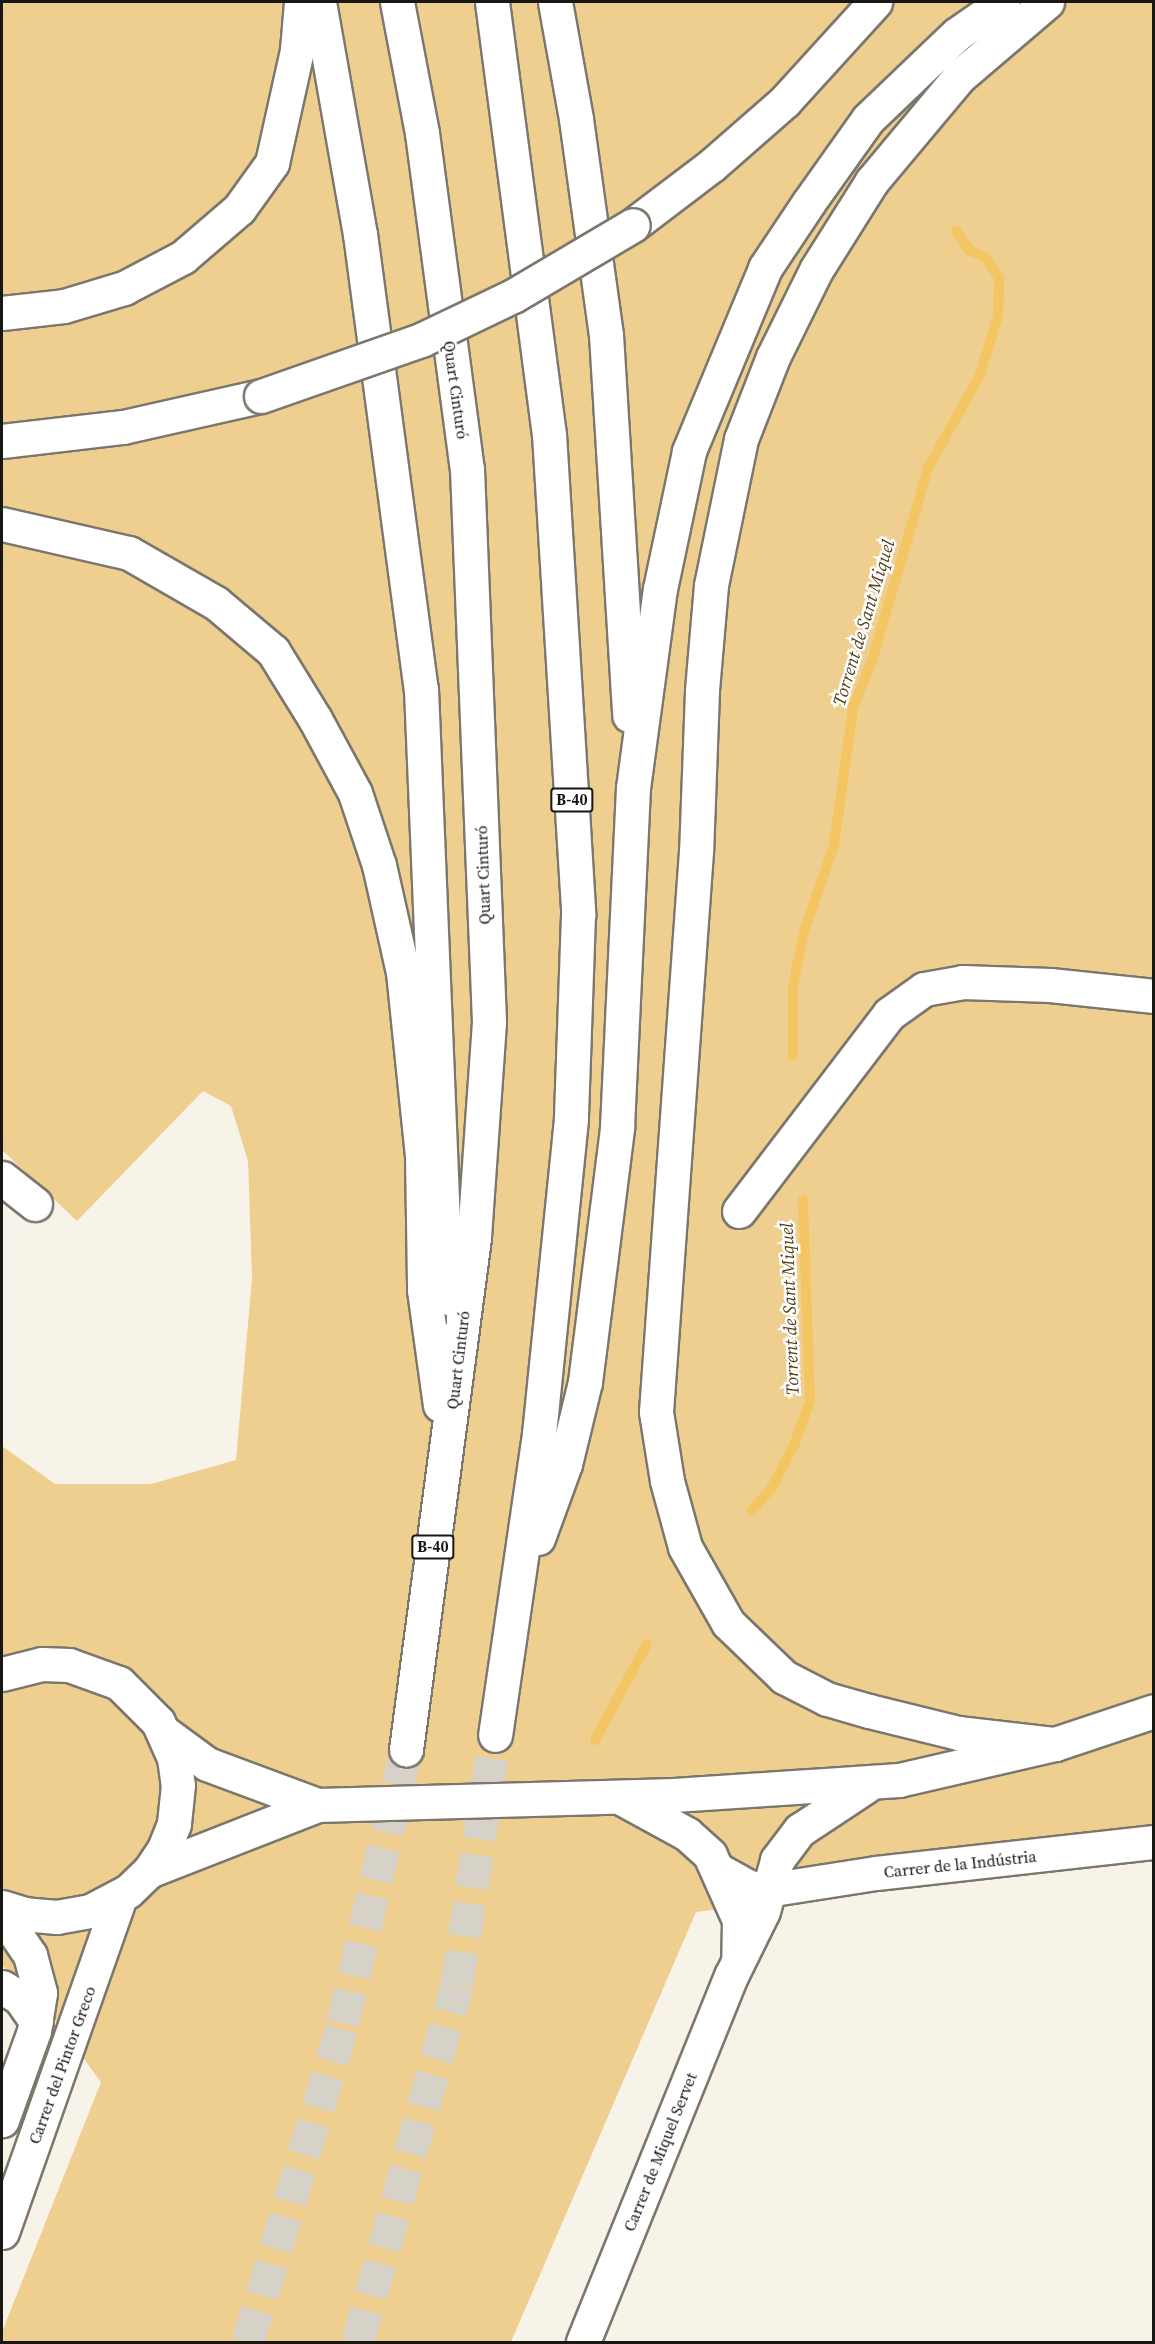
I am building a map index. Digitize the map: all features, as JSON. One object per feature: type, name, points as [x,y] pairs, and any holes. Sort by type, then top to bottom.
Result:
[{"type":"main road","points":[[2,313],[64,306],[124,288],[183,257],[239,209],[272,162],[297,50],[301,2]]},
{"type":"main road","points":[[319,2],[360,234],[421,689],[443,1222],[459,1344]]},
{"type":"main road","name":"Quart Cinturó","points":[[397,2],[422,133],[467,469],[489,1022],[474,1238],[406,1750]]},
{"type":"main road","name":"B-40","points":[[492,2],[549,434],[578,915],[570,1131],[539,1434],[495,1736]]},
{"type":"main road","points":[[555,2],[576,119],[606,335],[633,788]]},
{"type":"main road","points":[[2,441],[123,427],[261,396],[421,340],[513,296],[633,225],[712,165],[785,101],[875,2]]},
{"type":"main road","points":[[515,1599],[566,1464],[585,1382],[617,1127],[633,788],[660,589],[689,451],[765,268],[868,119],[957,34],[1003,2]]},
{"type":"main road","points":[[1047,2],[959,77],[872,181],[816,270],[773,357],[741,439],[711,585],[696,851],[657,1412],[667,1481],[685,1547],[728,1623],[777,1671],[827,1699],[869,1711],[958,1733],[1055,1744]]},
{"type":"main road","points":[[2,524],[129,554],[216,603],[273,651],[315,719],[355,793],[379,865],[403,972],[422,1156],[424,1290],[446,1452]]},
{"type":"main road","points":[[739,1211],[889,1014],[924,989],[984,983],[1154,996]]},
{"type":"main road","points":[[2,1178],[35,1204]]},
{"type":"main road","points":[[2,1674],[42,1664],[95,1672],[131,1692],[165,1733],[207,1764],[317,1805]]},
{"type":"main road","points":[[149,1871],[317,1805],[619,1797],[872,1782],[974,1766],[1055,1744],[1154,1711]]},
{"type":"main road","points":[[2,1907],[25,1914],[57,1917],[90,1911],[120,1896],[149,1871],[169,1837],[177,1804],[177,1771],[165,1733]]},
{"type":"main road","name":"Carrer de Miquel Servet","points":[[583,2343],[738,1961],[756,1929],[777,1860],[800,1830],[872,1782]]},
{"type":"main road","name":"Carrer de Miquel Servet","points":[[619,1797],[656,1814],[698,1841],[720,1871],[739,1920],[738,1961]]},
{"type":"main road","name":"Carrer de la Indústria","points":[[767,1890],[876,1873],[1154,1842]]},
{"type":"main road","name":"Carrer de Miquel Servet","points":[[720,1871],[749,1887],[767,1890]]},
{"type":"main road","name":"Carrer del Pintor Greco","points":[[2,2232],[120,1896]]},
{"type":"main road","points":[[2,1914],[33,1965],[40,1993],[36,2021],[2,2120]]},
{"type":"main road","points":[[2,1987],[20,1998],[36,2021]]},
{"type":"shaded area","points":[[2,2],[1153,2],[1153,1856],[696,1912],[511,2342],[2,2342],[2,2332],[101,2082],[27,1982],[2,1966],[2,1446],[55,1484],[151,1484],[236,1460],[252,1278],[248,1161],[231,1106],[203,1091],[77,1221],[2,1150]]},
{"type":"waterway","name":"Torrent de Sant Miquel","points":[[793,1056],[793,986],[804,932],[834,845],[853,708],[872,661],[928,468],[980,375],[998,315],[999,278],[986,258],[969,250],[956,231]]},
{"type":"waterway","name":"Torrent de Sant Miquel","points":[[752,1510],[771,1489],[795,1443],[810,1401],[803,1200]]},
{"type":"waterway","name":"Torrent de Sant Miquel","points":[[595,1740],[647,1644]]},
{"type":"tunnel","points":[[358,2342],[457,1984],[495,1735]]},
{"type":"tunnel","points":[[248,2342],[343,2023],[406,1750]]}]
